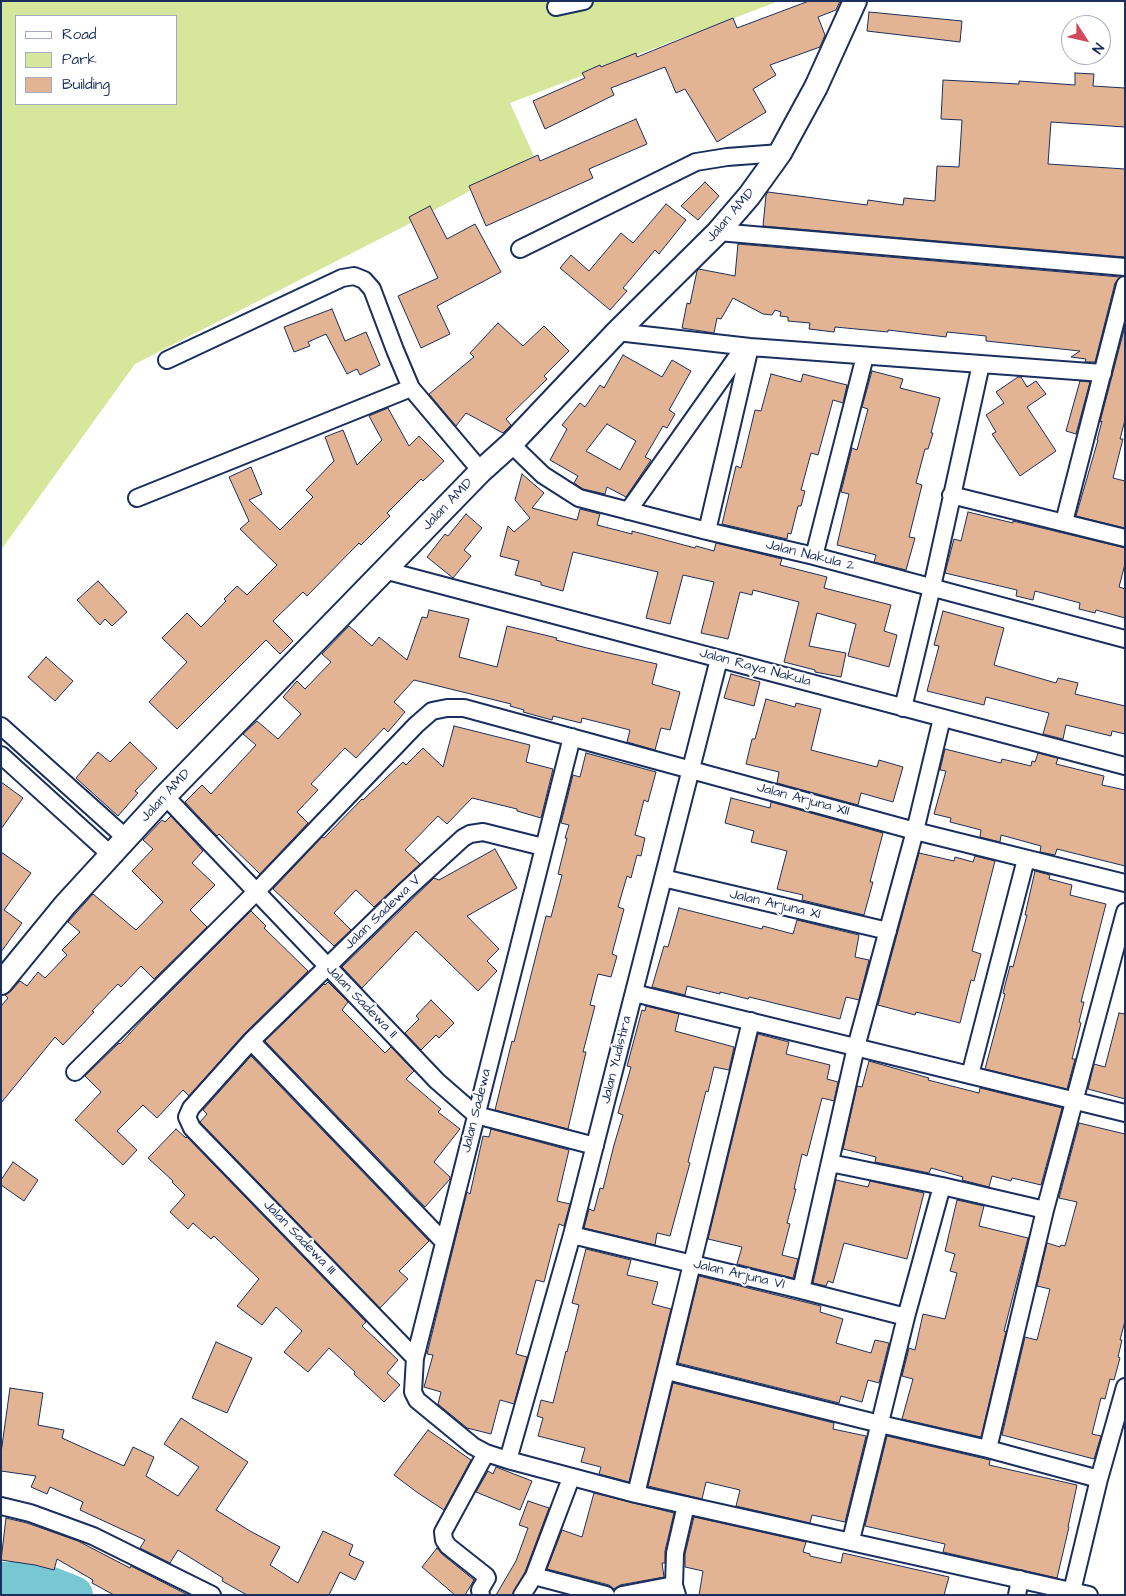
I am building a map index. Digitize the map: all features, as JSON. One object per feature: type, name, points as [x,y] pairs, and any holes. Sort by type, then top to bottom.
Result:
[{"type":"street","points":[[556,7],[584,1]]},
{"type":"street","name":"Jalan AMD","points":[[1,983],[65,905],[165,796],[384,570],[511,444],[617,332],[718,232],[749,196],[780,153],[816,86],[855,1]]},
{"type":"street","points":[[520,249],[696,162],[727,157],[780,153]]},
{"type":"street","points":[[718,232],[1125,267]]},
{"type":"street","points":[[167,360],[342,278],[354,276],[364,280],[372,290],[411,388],[482,471]]},
{"type":"street","points":[[1064,522],[1103,373],[1118,342],[1125,285]]},
{"type":"street","points":[[617,332],[747,347],[1103,373]]},
{"type":"street","points":[[628,512],[747,347]]},
{"type":"street","points":[[707,531],[747,347]]},
{"type":"street","points":[[814,556],[865,356]]},
{"type":"street","points":[[903,708],[932,587],[981,364]]},
{"type":"street","points":[[137,498],[411,388]]},
{"type":"street","name":"Jalan Nakula 2","points":[[511,444],[543,476],[579,498],[628,512],[814,556],[1125,639]]},
{"type":"street","points":[[951,495],[1125,538]]},
{"type":"street","name":"Jalan Raya Nakula","points":[[384,570],[1125,766]]},
{"type":"street","name":"Jalan Yudistira","points":[[508,1460],[572,1235],[719,659]]},
{"type":"street","name":"Jalan Arjuna XII","points":[[75,1072],[256,892],[416,724],[432,711],[446,708],[464,708],[915,831],[1125,883]]},
{"type":"street","points":[[801,1290],[856,1046],[915,831],[942,718]]},
{"type":"street","points":[[1,726],[126,838]]},
{"type":"street","name":"Jalan Sadewa","points":[[572,737],[415,1358],[414,1392],[417,1400],[473,1446],[486,1454],[636,1494],[851,1540],[1019,1587],[1072,1591],[1089,1595]]},
{"type":"street","points":[[1,755],[110,854]]},
{"type":"street","name":"Jalan Sadewa II","points":[[165,796],[437,1081],[476,1115],[595,1146]]},
{"type":"street","name":"Jalan Sadewa V","points":[[187,1117],[191,1108],[251,1041],[405,891],[463,838],[470,834],[484,832],[543,847]]},
{"type":"street","points":[[970,1075],[1026,859]]},
{"type":"street","name":"Jalan Arjuna XI","points":[[663,878],[888,931]]},
{"type":"street","points":[[988,1449],[1045,1210],[1125,912]]},
{"type":"street","points":[[634,993],[1125,1113]]},
{"type":"street","points":[[636,1494],[751,1021]]},
{"type":"street","points":[[251,1041],[444,1242]]},
{"type":"street","name":"Jalan Sadewa III","points":[[187,1117],[192,1128],[415,1358]]},
{"type":"street","points":[[830,1163],[1045,1210]]},
{"type":"street","points":[[851,1540],[906,1317],[942,1186]]},
{"type":"street","name":"Jalan Arjuna VI","points":[[572,1235],[906,1317]]},
{"type":"street","points":[[667,1371],[988,1449],[1099,1479]]},
{"type":"street","points":[[1072,1591],[1099,1479],[1122,1410],[1125,1387]]},
{"type":"street","points":[[481,1595],[480,1590],[486,1576],[448,1546],[444,1540],[443,1532],[486,1454]]},
{"type":"street","points":[[522,1595],[534,1576],[571,1478]]},
{"type":"street","points":[[622,1595],[676,1590],[675,1553],[686,1505]]},
{"type":"street","points":[[1,1506],[30,1513],[93,1536],[212,1595]]},
{"type":"street","points":[[534,1576],[606,1595]]},
{"type":"green space","points":[[1,1],[779,1],[510,103],[534,156],[405,226],[135,364],[1,550]]},
{"type":"building","points":[[809,1],[840,1],[836,10],[818,17],[825,35],[820,47],[770,65],[776,75],[753,89],[766,112],[717,142],[685,89],[676,93],[665,67],[611,88],[614,95],[545,129],[533,101],[585,78],[582,73],[600,65],[601,67],[636,53],[637,57],[733,18],[737,28]]},
{"type":"building","points":[[869,12],[962,21],[960,42],[867,31]]},
{"type":"building","points":[[1075,73],[1094,74],[1093,86],[1125,88],[1125,127],[1051,122],[1048,164],[1125,169],[1125,257],[763,226],[766,195],[768,192],[867,205],[868,200],[903,205],[904,198],[935,201],[937,166],[959,167],[962,120],[941,119],[943,80],[1019,84],[1019,81],[1075,85]]},
{"type":"building","points":[[636,119],[647,144],[589,169],[593,178],[486,226],[469,186],[538,155],[540,161]]},
{"type":"building","points":[[705,182],[719,196],[698,220],[681,206]]},
{"type":"building","points":[[666,204],[686,220],[659,254],[655,250],[623,288],[627,291],[610,310],[560,268],[571,255],[589,271],[621,233],[633,243]]},
{"type":"building","points":[[430,206],[447,239],[475,224],[501,272],[437,306],[450,334],[421,348],[398,296],[438,278],[409,217]]},
{"type":"building","points":[[738,244],[1120,277],[1115,283],[1095,362],[1085,362],[1086,359],[1071,357],[1080,351],[986,341],[986,336],[947,332],[946,337],[888,330],[888,332],[835,327],[834,332],[809,329],[810,323],[788,321],[788,317],[780,316],[781,312],[775,310],[772,315],[763,314],[733,298],[721,319],[717,318],[714,333],[682,328],[687,303],[690,304],[697,271],[699,269],[735,276]]},
{"type":"building","points":[[332,309],[345,341],[366,332],[380,365],[360,375],[357,369],[347,374],[326,334],[308,342],[310,346],[294,352],[284,327]]},
{"type":"building","points":[[498,323],[523,346],[544,326],[569,351],[544,376],[547,379],[506,419],[511,425],[503,433],[466,413],[456,426],[429,394],[474,357],[470,353]]},
{"type":"building","points":[[1125,326],[1125,420],[1120,439],[1123,439],[1113,478],[1125,481],[1125,528],[1076,516],[1098,440],[1102,421],[1100,422]]},
{"type":"building","points":[[623,355],[662,377],[672,360],[691,371],[669,410],[675,414],[667,428],[663,426],[645,457],[651,460],[626,497],[607,487],[605,494],[583,489],[574,483],[578,476],[550,460],[567,429],[562,425],[580,403],[585,407],[600,385],[604,388]],"holes":[[[607,424],[636,441],[620,470],[586,451]]]},
{"type":"building","points":[[872,371],[903,379],[900,388],[940,398],[931,433],[933,433],[928,449],[925,449],[916,483],[922,485],[909,537],[915,538],[906,570],[874,562],[876,555],[837,545],[849,494],[841,492],[852,448],[857,450],[868,409],[862,407]]},
{"type":"building","points":[[771,374],[801,382],[803,374],[847,385],[843,403],[833,400],[818,455],[811,453],[801,490],[805,491],[801,506],[798,506],[791,534],[788,533],[787,539],[722,524],[736,466],[741,468],[755,410],[761,411]]},
{"type":"building","points":[[1018,377],[1021,377],[1027,387],[1036,381],[1046,394],[1027,407],[1056,451],[1020,476],[992,434],[996,432],[986,415],[1004,403],[996,392]]},
{"type":"building","points":[[1080,381],[1090,382],[1076,434],[1066,431]]},
{"type":"building","points":[[388,408],[409,446],[419,436],[444,461],[423,481],[421,479],[387,513],[390,516],[361,545],[359,543],[307,596],[303,592],[273,621],[293,641],[280,654],[266,640],[177,729],[149,702],[187,662],[162,638],[187,613],[201,627],[226,601],[224,599],[237,586],[247,595],[277,565],[240,529],[249,521],[229,477],[251,467],[262,494],[249,500],[280,530],[313,497],[306,490],[334,461],[325,437],[343,430],[357,465],[382,440],[369,416]]},
{"type":"building","points":[[522,474],[544,493],[532,508],[577,520],[580,509],[600,514],[597,525],[632,534],[632,531],[695,548],[696,546],[714,551],[716,543],[782,559],[780,565],[827,577],[824,588],[891,605],[884,631],[897,635],[889,667],[848,656],[856,624],[817,613],[809,646],[846,653],[841,677],[815,672],[815,670],[784,662],[799,602],[753,590],[752,595],[740,592],[728,639],[701,633],[714,582],[683,575],[670,624],[646,618],[658,572],[573,552],[563,591],[541,585],[541,582],[515,575],[519,561],[500,556],[508,526],[514,532],[530,518],[515,500]]},
{"type":"building","points":[[968,512],[1125,548],[1125,564],[1119,587],[1125,589],[1125,618],[1096,610],[1095,613],[1079,609],[1080,603],[1035,591],[1033,600],[1016,596],[1017,590],[945,573],[954,539],[961,541]]},
{"type":"building","points":[[466,514],[482,528],[464,550],[471,556],[453,578],[427,557],[445,534],[448,536]]},
{"type":"building","points":[[98,581],[127,612],[112,626],[105,619],[100,625],[77,600]]},
{"type":"building","points":[[429,610],[469,619],[459,657],[497,667],[507,626],[557,638],[556,640],[587,648],[657,664],[652,684],[680,692],[670,730],[661,728],[655,750],[627,742],[630,730],[582,718],[581,723],[553,716],[552,720],[523,712],[524,710],[510,706],[511,704],[414,680],[394,702],[405,712],[388,732],[384,728],[356,758],[345,748],[311,784],[318,790],[297,812],[308,823],[260,874],[219,834],[217,836],[185,802],[202,785],[211,794],[256,745],[243,734],[257,721],[278,739],[301,714],[283,697],[297,681],[305,689],[331,662],[322,654],[349,626],[372,646],[379,637],[407,660],[422,617],[427,618]]},
{"type":"building","points":[[943,611],[1004,628],[994,665],[1056,683],[1058,678],[1078,683],[1075,694],[1125,706],[1125,734],[1112,731],[1111,736],[1066,725],[1063,739],[1043,734],[1049,713],[986,697],[984,705],[927,691],[939,646],[934,645]]},
{"type":"building","points":[[46,657],[73,681],[55,701],[28,677]]},
{"type":"building","points":[[731,674],[760,682],[754,706],[724,698]]},
{"type":"building","points":[[766,699],[795,707],[796,703],[821,709],[811,750],[877,767],[879,760],[903,767],[893,802],[861,793],[858,805],[777,783],[779,772],[746,764],[752,739],[755,739]]},
{"type":"building","points":[[454,726],[530,745],[526,762],[553,769],[541,818],[517,811],[517,809],[472,798],[447,824],[438,816],[405,850],[420,864],[374,907],[356,890],[334,913],[351,930],[334,946],[273,889],[322,837],[324,838],[362,799],[403,762],[406,765],[423,748],[443,767]]},
{"type":"building","points":[[130,742],[157,768],[135,791],[138,793],[118,816],[76,778],[98,752],[110,762]]},
{"type":"building","points":[[945,749],[1001,763],[1002,759],[1031,766],[1032,761],[1035,762],[1038,753],[1058,758],[1056,764],[1104,776],[1102,785],[1125,790],[1125,866],[1057,849],[1055,855],[1040,852],[1041,846],[1001,835],[1000,842],[980,837],[981,830],[950,822],[951,818],[934,814],[946,771],[940,770]]},
{"type":"building","points":[[586,753],[656,772],[648,802],[644,800],[635,835],[645,838],[641,856],[637,855],[631,878],[627,876],[618,907],[624,909],[612,954],[617,956],[611,977],[598,974],[590,1005],[595,1006],[583,1052],[586,1052],[568,1129],[495,1110],[546,916],[551,917],[562,875],[558,874],[569,825],[561,823],[573,775],[580,777]]},
{"type":"building","points":[[1,782],[23,798],[1,829]]},
{"type":"building","points":[[731,798],[770,808],[771,802],[883,833],[870,882],[873,882],[864,915],[802,900],[803,895],[777,889],[787,851],[751,842],[754,831],[725,823]]},
{"type":"building","points":[[171,816],[203,851],[192,863],[215,885],[190,910],[207,927],[154,979],[141,966],[121,987],[118,984],[63,1045],[55,1037],[1,1103],[1,1006],[8,998],[5,995],[20,981],[27,986],[38,972],[45,978],[67,955],[62,950],[80,932],[68,922],[93,894],[136,930],[163,902],[132,871],[153,849],[143,840],[162,820],[165,822]]},
{"type":"building","points":[[495,849],[517,888],[467,916],[499,949],[487,961],[497,971],[478,991],[416,931],[362,988],[342,967],[434,878],[439,880]]},
{"type":"building","points":[[1,852],[31,873],[4,910],[22,923],[1,952]]},
{"type":"building","points":[[919,853],[954,861],[955,857],[973,862],[975,856],[995,861],[972,951],[981,954],[974,981],[971,980],[960,1023],[916,1012],[915,1015],[878,1005]]},
{"type":"building","points":[[1035,871],[1050,875],[1049,879],[1072,885],[1070,895],[1106,904],[1081,1002],[1084,1002],[1079,1022],[1081,1023],[1072,1059],[1075,1059],[1067,1089],[985,1069],[1005,994],[1003,993],[1010,966],[1013,967],[1027,915],[1025,915]]},
{"type":"building","points":[[679,908],[762,929],[763,926],[793,934],[797,920],[859,935],[855,957],[869,960],[859,1000],[846,997],[840,1019],[749,997],[748,999],[687,986],[685,995],[652,987],[664,946],[668,947]]},
{"type":"building","points":[[251,911],[266,926],[264,928],[308,971],[244,1034],[189,1096],[183,1090],[157,1118],[143,1105],[117,1131],[137,1150],[123,1165],[75,1120],[101,1092],[85,1076],[120,1044]]},
{"type":"building","points":[[328,982],[348,1002],[342,1010],[385,1053],[391,1047],[414,1071],[406,1079],[441,1109],[438,1112],[460,1129],[434,1162],[450,1179],[425,1207],[265,1041]]},
{"type":"building","points":[[431,1000],[454,1023],[439,1038],[436,1035],[421,1050],[405,1033],[419,1019],[416,1016]]},
{"type":"building","points":[[646,1006],[679,1014],[675,1031],[734,1047],[729,1070],[714,1067],[708,1092],[706,1091],[688,1162],[690,1163],[670,1236],[657,1233],[655,1245],[584,1228],[589,1209],[594,1211],[600,1188],[603,1189],[623,1115],[618,1113],[631,1067],[627,1066],[642,1010],[645,1011]]},
{"type":"building","points":[[1119,1013],[1125,1014],[1125,1099],[1088,1089],[1094,1064],[1105,1067]]},
{"type":"building","points":[[758,1034],[789,1042],[786,1054],[830,1065],[827,1079],[838,1082],[834,1101],[822,1098],[807,1156],[802,1154],[794,1189],[796,1189],[787,1223],[790,1224],[782,1255],[798,1259],[793,1278],[737,1264],[742,1247],[708,1239]]},
{"type":"building","points":[[251,1056],[429,1241],[399,1271],[408,1279],[380,1308],[200,1122],[207,1114],[203,1110]]},
{"type":"building","points":[[869,1061],[929,1078],[928,1080],[979,1093],[980,1088],[1062,1108],[1041,1185],[1012,1178],[1011,1181],[992,1176],[989,1187],[962,1180],[963,1177],[931,1168],[929,1173],[875,1162],[876,1157],[843,1149],[857,1086],[862,1087]]},
{"type":"building","points":[[1079,1123],[1125,1134],[1125,1321],[1120,1340],[1122,1340],[1118,1357],[1120,1358],[1114,1380],[1110,1379],[1105,1399],[1101,1398],[1092,1434],[1101,1436],[1094,1459],[1002,1435],[1025,1337],[1037,1340],[1050,1289],[1037,1286],[1047,1243],[1060,1247],[1061,1245],[1065,1246],[1077,1202],[1059,1198]]},
{"type":"building","points":[[176,1129],[187,1137],[366,1322],[362,1326],[398,1360],[387,1373],[400,1385],[384,1402],[329,1348],[308,1372],[284,1352],[302,1331],[276,1307],[262,1325],[237,1306],[259,1279],[214,1236],[211,1239],[193,1223],[188,1229],[170,1212],[185,1195],[148,1158]]},
{"type":"building","points":[[491,1129],[569,1150],[557,1201],[570,1204],[564,1226],[559,1224],[544,1282],[536,1280],[516,1354],[527,1357],[514,1404],[500,1400],[491,1434],[467,1428],[438,1404],[441,1392],[424,1387],[433,1355],[427,1354],[467,1192],[470,1194],[483,1136],[489,1137]]},
{"type":"building","points":[[13,1162],[38,1180],[24,1201],[1,1185],[1,1180]]},
{"type":"building","points":[[836,1180],[868,1187],[870,1181],[924,1193],[907,1259],[844,1243],[833,1283],[828,1281],[826,1286],[813,1283]]},
{"type":"building","points":[[957,1200],[984,1206],[979,1226],[1028,1238],[1004,1331],[1006,1332],[981,1437],[902,1419],[913,1379],[902,1376],[909,1348],[915,1350],[923,1314],[945,1319],[957,1273],[950,1271],[955,1254],[945,1251]]},
{"type":"building","points":[[586,1249],[631,1260],[627,1275],[658,1282],[652,1304],[671,1309],[629,1482],[599,1474],[601,1467],[581,1462],[585,1448],[538,1436],[543,1418],[537,1416],[541,1400],[553,1403],[567,1352],[579,1305],[572,1303]]},
{"type":"building","points":[[699,1276],[821,1306],[820,1312],[843,1319],[836,1343],[871,1353],[875,1340],[889,1343],[879,1383],[868,1380],[862,1402],[841,1396],[839,1403],[678,1363]]},
{"type":"building","points":[[216,1342],[252,1358],[227,1413],[192,1398]]},
{"type":"building","points":[[673,1383],[834,1423],[833,1429],[866,1436],[845,1522],[812,1515],[810,1523],[736,1506],[740,1490],[706,1482],[702,1499],[648,1486]]},
{"type":"building","points":[[10,1388],[43,1393],[38,1425],[64,1430],[62,1438],[124,1466],[133,1447],[154,1457],[146,1476],[178,1496],[199,1467],[164,1444],[181,1418],[248,1462],[216,1510],[280,1547],[270,1565],[298,1583],[323,1531],[353,1545],[349,1555],[364,1562],[355,1580],[340,1572],[329,1595],[247,1595],[222,1581],[223,1578],[178,1550],[170,1563],[140,1548],[145,1540],[80,1510],[83,1502],[50,1487],[47,1494],[31,1487],[36,1476],[1,1471],[1,1453]]},
{"type":"building","points":[[428,1430],[471,1460],[444,1510],[394,1475]]},
{"type":"building","points":[[887,1436],[990,1460],[989,1465],[1077,1485],[1057,1578],[943,1552],[945,1544],[865,1526]]},
{"type":"building","points":[[496,1467],[532,1481],[520,1510],[476,1492],[488,1471],[493,1474]]},
{"type":"building","points":[[594,1493],[674,1513],[665,1551],[665,1563],[662,1563],[664,1577],[620,1585],[614,1589],[609,1585],[547,1569],[562,1530],[582,1537]]},
{"type":"building","points":[[528,1501],[549,1508],[525,1572],[512,1595],[496,1595],[516,1561],[528,1528],[519,1525]]},
{"type":"building","points":[[694,1517],[806,1542],[803,1552],[810,1554],[810,1556],[841,1563],[843,1553],[949,1577],[944,1595],[699,1595],[703,1571],[685,1567],[685,1554]]},
{"type":"building","points":[[6,1518],[27,1523],[78,1541],[188,1595],[114,1595],[92,1583],[93,1580],[57,1559],[54,1570],[1,1560]]},
{"type":"building","points":[[437,1548],[474,1580],[465,1595],[455,1595],[422,1567]]},
{"type":"waterway","points":[[1,1581],[36,1580],[74,1595]]}]
